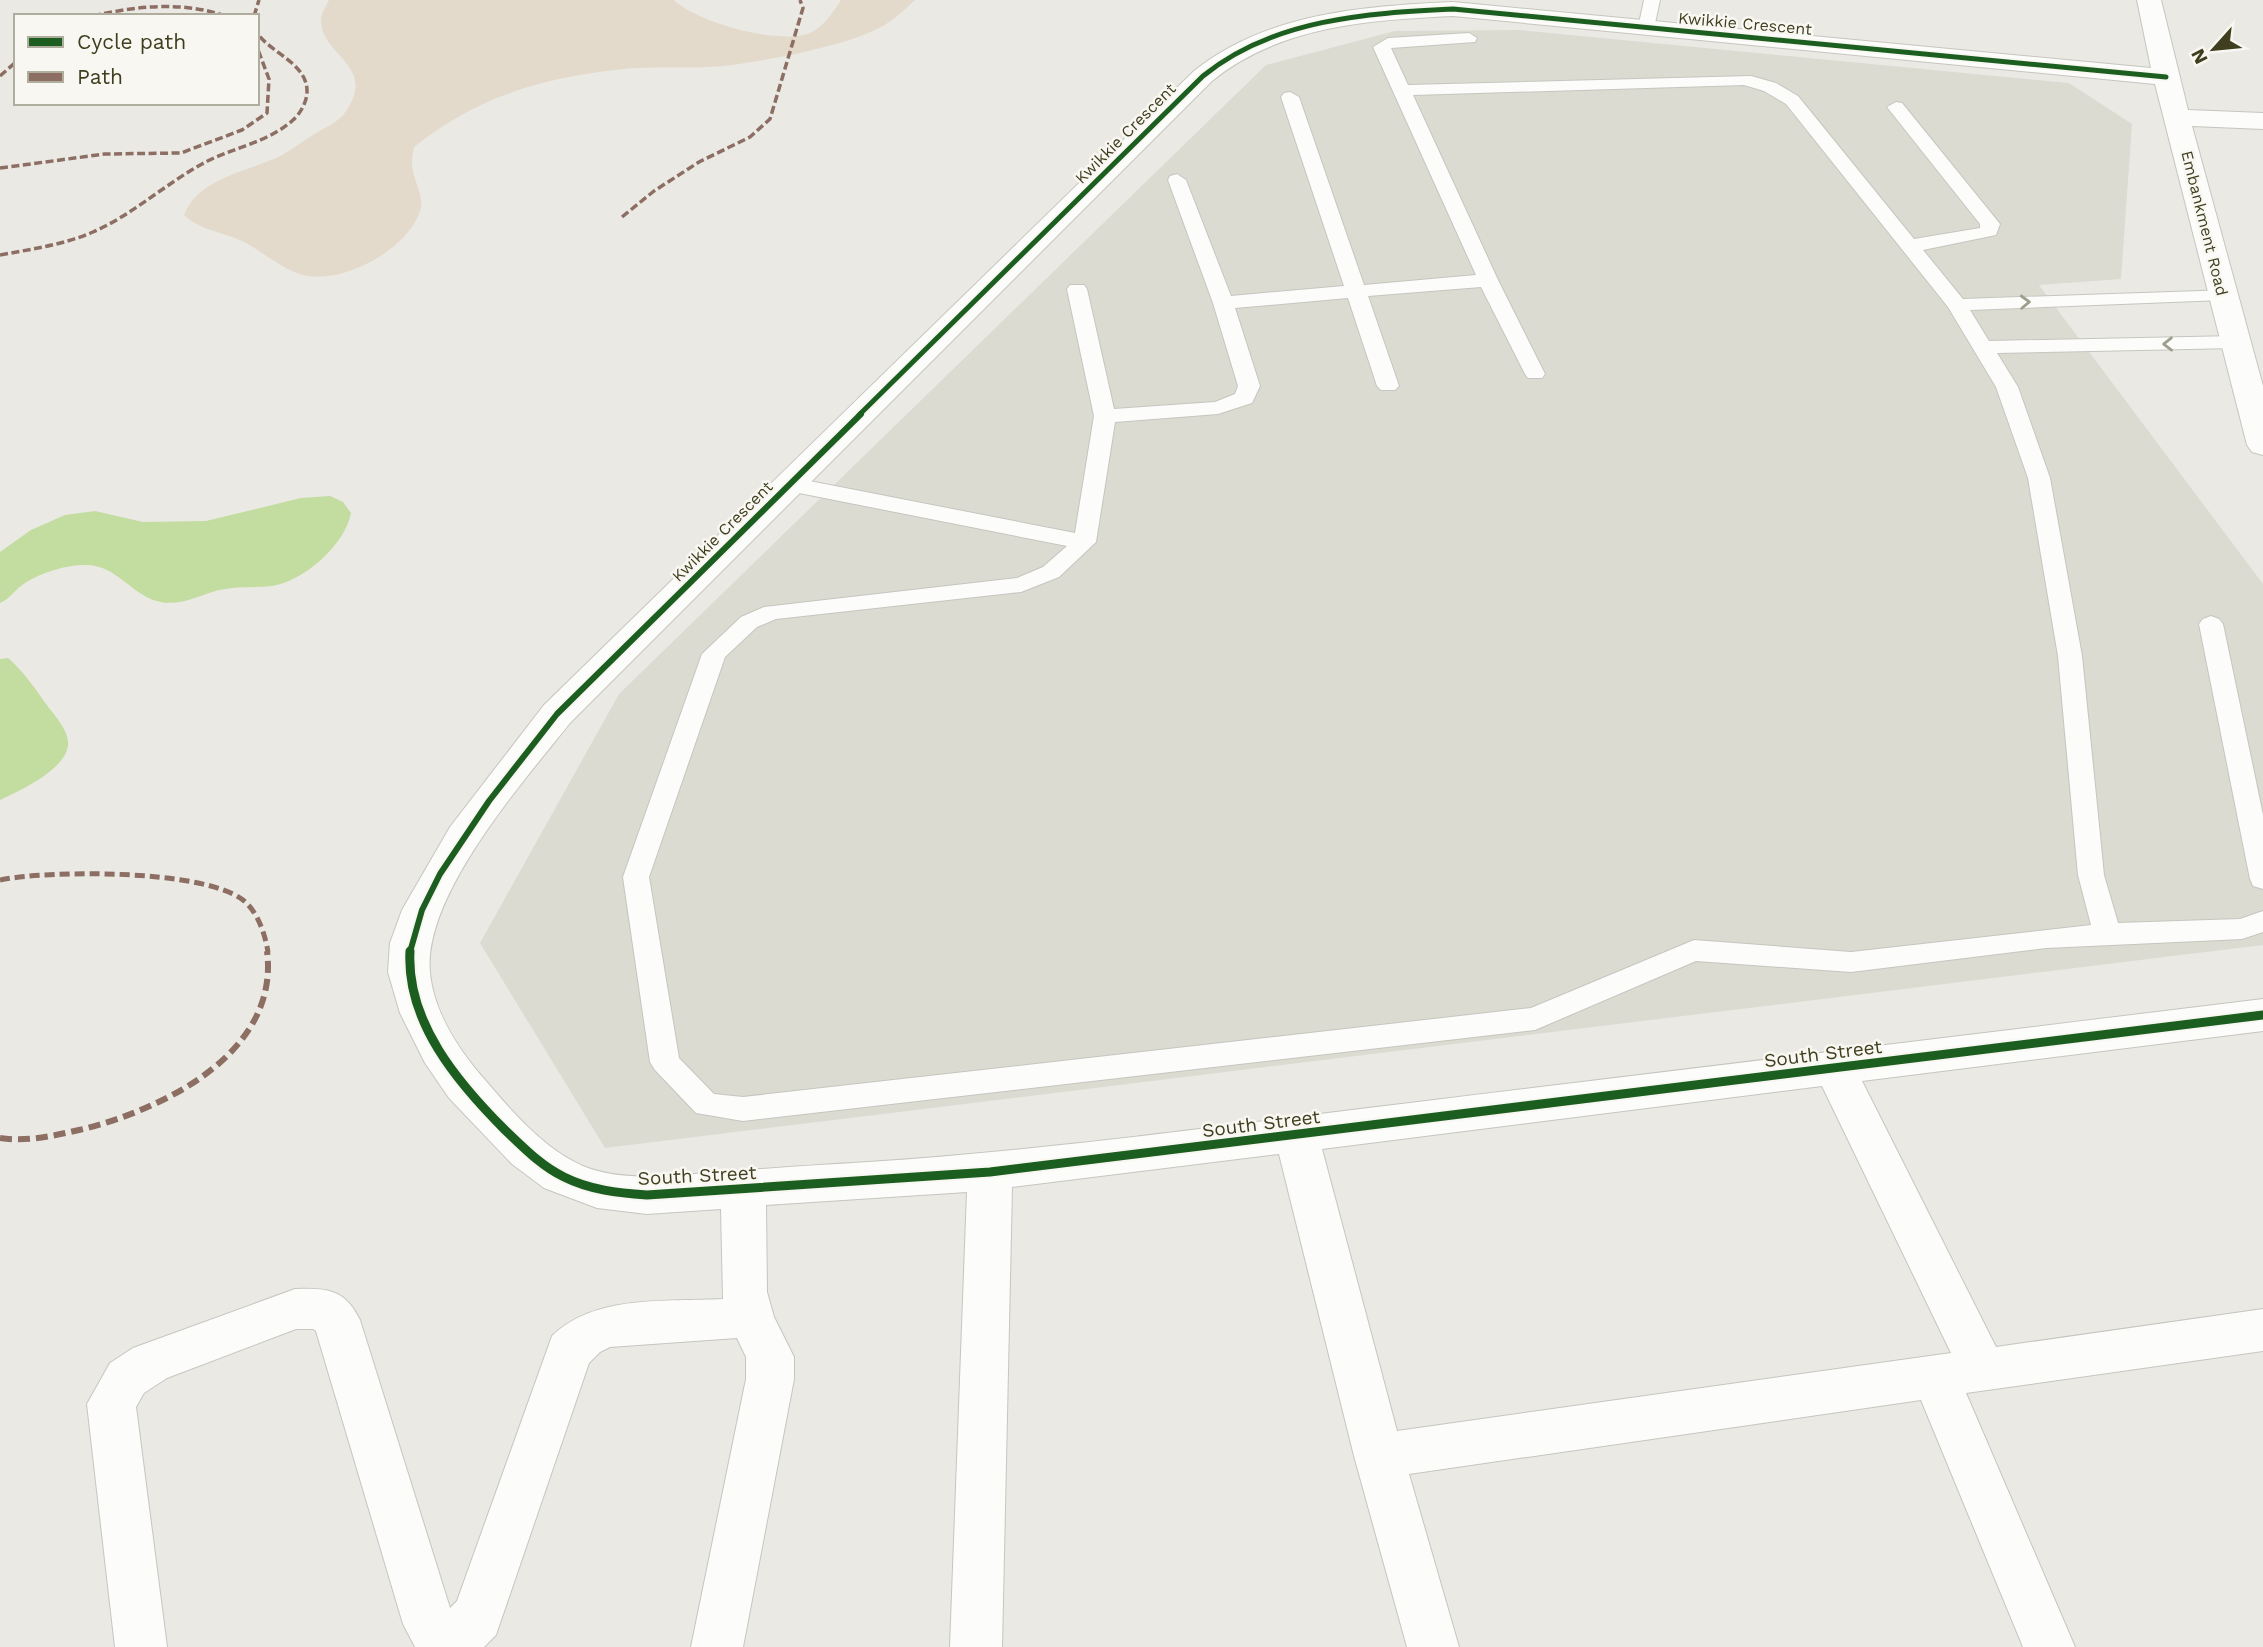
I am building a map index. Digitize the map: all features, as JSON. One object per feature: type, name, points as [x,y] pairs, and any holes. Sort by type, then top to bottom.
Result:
[{"type":"street","name":"Embankment Road","points":[[2149,0],[2166,77],[2179,118],[2263,445]]},
{"type":"street","name":"Kwikkie Crescent","points":[[414,933],[436,878],[474,822],[557,714],[1193,86],[1235,52],[1280,34],[1392,11],[1453,9],[1649,14],[2166,77]]},
{"type":"street","points":[[2179,118],[2263,121]]},
{"type":"street","name":"South Street","points":[[414,933],[409,970],[422,1014],[469,1094],[536,1160],[580,1186],[610,1194],[647,1195],[990,1172],[2263,1015]]},
{"type":"street","points":[[1834,1067],[1983,1370]]},
{"type":"street","points":[[1296,1134],[1379,1456],[1433,1647]]},
{"type":"street","points":[[976,1647],[990,1172]]},
{"type":"street","points":[[717,1647],[770,1379],[770,1357],[751,1317],[744,1292],[743,1189]]},
{"type":"street","points":[[141,1647],[111,1404],[127,1378],[150,1363],[295,1309],[322,1308],[336,1320],[429,1624],[442,1638],[461,1633],[478,1617],[569,1351],[583,1337],[607,1327],[751,1317]]},
{"type":"street","points":[[1379,1456],[2263,1330]]},
{"type":"street","points":[[1935,1377],[2049,1647]]},
{"type":"lane","points":[[1469,38],[1383,45],[1488,280],[1535,374]]},
{"type":"lane","points":[[1402,90],[1745,80],[1791,100],[1957,305],[2007,387],[2039,478],[2070,656],[2091,875],[2108,934]]},
{"type":"lane","points":[[1290,97],[1388,386]]},
{"type":"lane","points":[[1896,107],[1990,224],[1989,231],[1982,233],[1910,246]]},
{"type":"lane","points":[[1105,416],[1219,408],[1244,398],[1249,386],[1223,303],[1177,180]]},
{"type":"lane","points":[[1223,303],[1488,280]]},
{"type":"lane","points":[[1077,289],[1105,416],[1085,542],[1051,572],[1021,585],[772,612],[749,622],[714,654],[636,877],[665,1062],[706,1105],[743,1109],[1535,1019],[1694,950],[1851,962],[2046,938],[2242,929],[2263,921]]},
{"type":"lane","points":[[1957,305],[2223,294]]},
{"type":"lane","points":[[1984,347],[2236,342]]},
{"type":"lane","points":[[789,484],[1085,542]]},
{"type":"lane","points":[[2211,624],[2263,879]]},
{"type":"shaded area","points":[[329,0],[674,0],[701,16],[740,30],[799,36],[816,29],[841,0],[915,0],[877,29],[806,52],[732,65],[630,69],[587,74],[533,85],[484,103],[437,130],[414,147],[413,170],[421,208],[412,228],[400,241],[370,262],[353,270],[318,277],[295,272],[242,241],[204,227],[184,215],[191,202],[213,184],[282,155],[344,114],[353,97],[355,84],[346,62],[323,32],[321,18]]},
{"type":"shaded area","points":[[1519,30],[2069,83],[2132,124],[2121,279],[2039,285],[2263,584],[2263,945],[605,1148],[480,943],[619,694],[1266,65],[1395,31]]},
{"type":"shaded area","points":[[330,496],[343,502],[351,513],[341,537],[321,560],[284,583],[219,590],[168,603],[151,599],[107,570],[97,566],[78,565],[39,576],[22,585],[0,603],[0,552],[31,530],[65,515],[95,511],[143,522],[206,521],[301,498]]},
{"type":"shaded area","points":[[8,658],[60,722],[68,742],[61,761],[52,769],[30,785],[0,800],[0,659]]},
{"type":"marked path","points":[[255,14],[259,0]]},
{"type":"marked path","points":[[622,217],[654,191],[699,162],[750,137],[770,119],[803,8],[800,0]]},
{"type":"marked path","points":[[103,14],[160,7],[196,8],[219,14]]},
{"type":"marked path","points":[[0,255],[59,244],[95,231],[202,164],[279,130],[292,121],[305,101],[306,82],[295,66],[259,36]]},
{"type":"marked path","points":[[0,168],[105,154],[181,153],[242,130],[267,113],[269,79],[259,51]]},
{"type":"marked path","points":[[0,76],[14,64]]},
{"type":"marked path","points":[[0,880],[34,874],[86,874],[179,880],[223,889],[245,902],[253,912],[264,936],[269,963],[264,1002],[249,1028],[212,1069],[182,1090],[149,1107],[96,1126],[39,1139],[0,1138]]},
{"type":"cycle path","points":[[2166,77],[1453,9],[1370,15],[1315,24],[1288,31],[1237,51],[1203,76],[557,714],[489,801],[440,874],[422,910],[411,943],[409,972],[420,1013],[451,1069],[478,1102],[528,1152],[544,1165],[577,1183],[620,1193],[647,1195],[990,1172],[2263,1015]]}]
